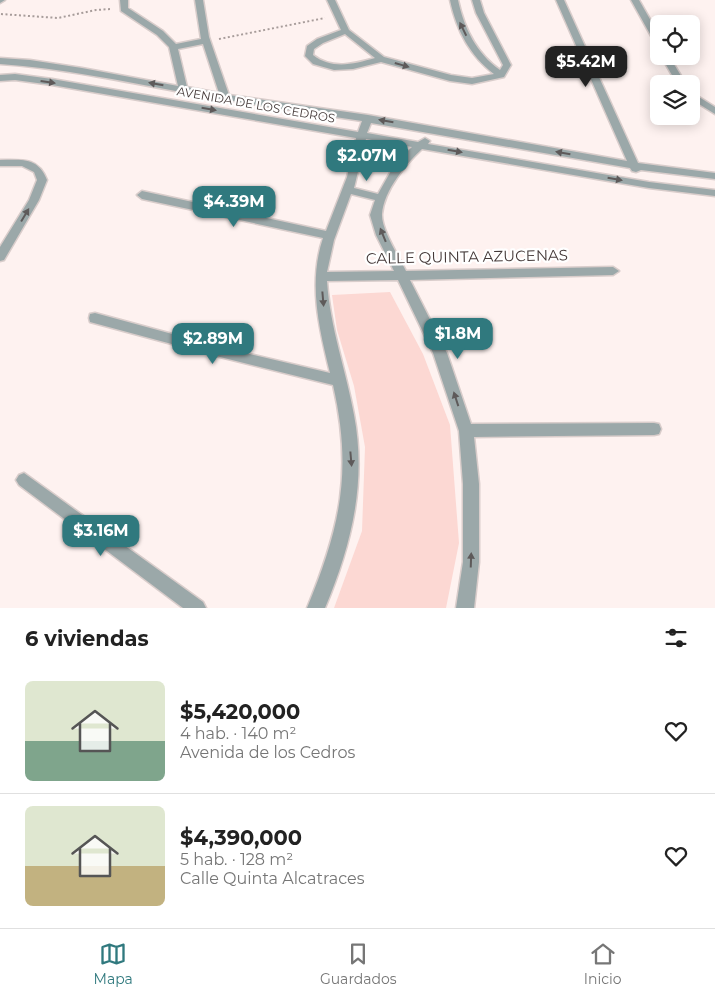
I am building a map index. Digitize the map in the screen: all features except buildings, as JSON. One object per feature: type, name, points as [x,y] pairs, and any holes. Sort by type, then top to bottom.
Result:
[{"type":"street","points":[[198,0],[206,41],[225,97]]},
{"type":"street","points":[[331,0],[346,31],[381,59],[450,78],[472,81],[501,75],[507,65],[480,13],[476,0]]},
{"type":"street","points":[[454,0],[456,14],[473,50],[488,66],[501,75]]},
{"type":"street","points":[[560,0],[642,183]]},
{"type":"street","points":[[635,0],[650,28]]},
{"type":"street","points":[[124,4],[160,33],[173,47],[184,89]]},
{"type":"street","points":[[346,31],[320,41],[310,48],[309,56],[316,63],[332,68],[354,66],[381,59]]},
{"type":"street","points":[[173,47],[206,41]]},
{"type":"street","name":"AVENIDA DE LOS CEDROS","points":[[0,62],[30,63],[225,97],[368,118],[634,165],[715,176]]},
{"type":"street","name":"AVENIDA DE LOS CEDROS","points":[[0,78],[15,77],[52,82],[360,136],[642,183],[715,193]]},
{"type":"street","points":[[700,101],[715,111]]},
{"type":"street","points":[[316,608],[330,578],[347,522],[352,471],[347,418],[325,318],[321,276],[331,236],[348,190],[360,136],[368,118]]},
{"type":"street","points":[[436,130],[400,164],[381,198],[376,215],[382,235],[440,352],[466,431],[471,484],[471,562],[465,608]]},
{"type":"street","points":[[0,163],[24,163],[38,170],[42,180],[34,200],[0,257]]},
{"type":"street","points":[[348,190],[381,198]]},
{"type":"street","points":[[142,195],[331,236]]},
{"type":"street","name":"CALLE QUINTA AZUCENAS","points":[[321,276],[613,271]]},
{"type":"street","points":[[95,318],[220,352],[339,381]]},
{"type":"street","points":[[466,431],[654,429]]},
{"type":"street","points":[[24,480],[197,608]]},
{"type":"path","points":[[0,14],[58,18],[124,4]]},
{"type":"path","points":[[206,41],[338,17]]},
{"type":"shaded area","points":[[390,292],[423,354],[450,425],[459,543],[446,608],[334,608],[362,531],[365,447],[354,386],[337,330],[332,295]]}]
